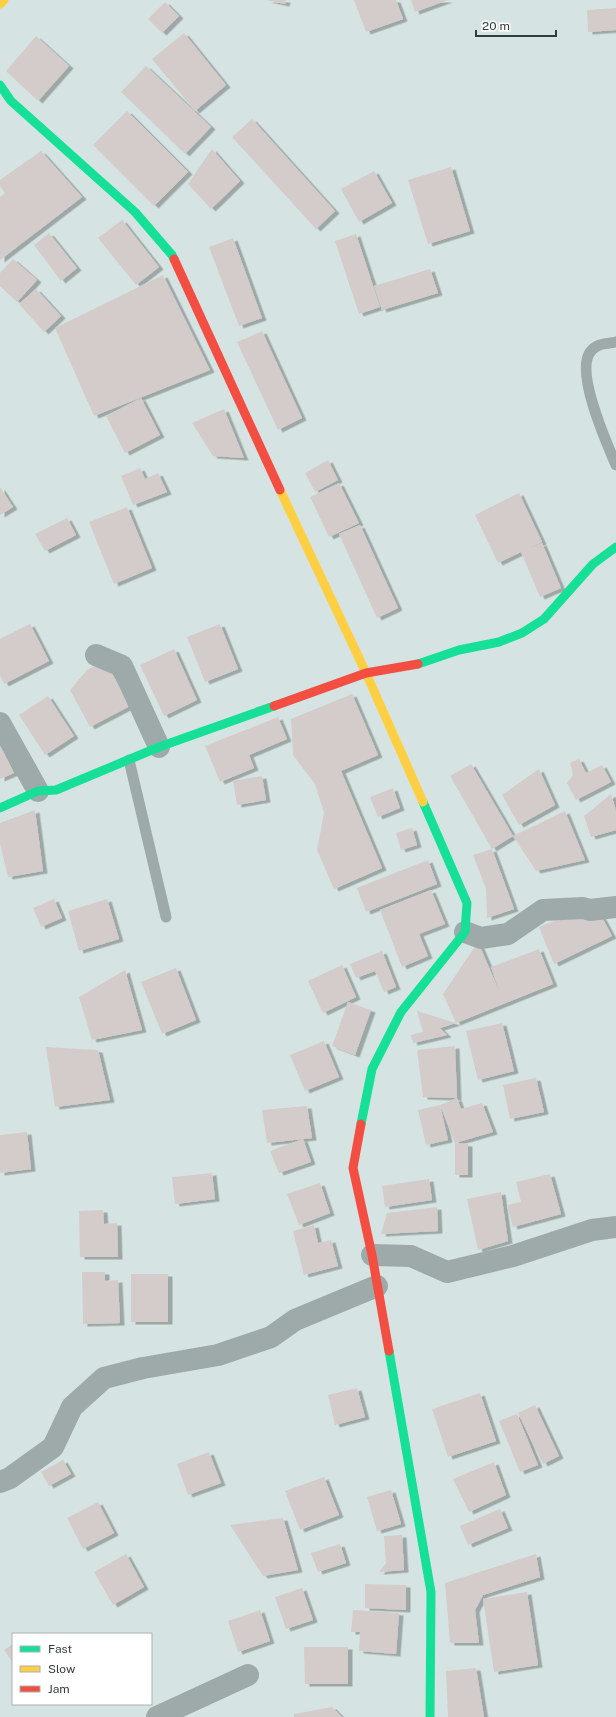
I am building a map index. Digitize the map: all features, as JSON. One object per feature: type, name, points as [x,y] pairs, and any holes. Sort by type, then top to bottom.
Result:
[{"type":"street","points":[[0,4],[4,0]]},
{"type":"street","points":[[0,85],[11,101],[135,212],[172,255],[196,310],[366,673],[467,903],[465,932],[401,1012],[372,1069],[353,1168],[372,1255],[431,1592],[430,1717]]},
{"type":"street","points":[[0,808],[38,791],[56,790],[159,747],[366,673],[417,664],[459,650],[499,642],[522,633],[544,619],[593,564],[616,547]]},
{"type":"street","points":[[96,655],[122,666],[159,747]]},
{"type":"street","points":[[0,723],[38,791]]},
{"type":"street","points":[[465,932],[480,938],[508,934],[543,910],[583,908],[590,910],[616,907]]},
{"type":"street","points":[[372,1255],[411,1256],[447,1272],[513,1256],[592,1230],[616,1227]]},
{"type":"street","points":[[0,1482],[10,1478],[53,1447],[72,1407],[104,1378],[143,1368],[218,1355],[271,1336],[295,1320],[377,1286]]},
{"type":"street","points":[[157,1717],[248,1675]]},
{"type":"lane","points":[[616,342],[598,345],[590,352],[586,368],[592,407],[616,465]]},
{"type":"lane","points":[[129,760],[166,917]]},
{"type":"building","points":[[266,0],[286,0],[285,4]]},
{"type":"building","points":[[354,0],[396,0],[403,19],[366,32]]},
{"type":"building","points":[[411,0],[448,0],[415,12]]},
{"type":"building","points":[[165,2],[179,16],[162,33],[148,19]]},
{"type":"building","points":[[616,8],[616,30],[588,32],[587,10]]},
{"type":"building","points":[[184,33],[226,85],[195,111],[152,59]]},
{"type":"building","points":[[36,36],[69,66],[38,101],[6,71]]},
{"type":"building","points":[[146,66],[211,127],[185,154],[121,92]]},
{"type":"building","points":[[127,111],[188,172],[154,206],[93,145]]},
{"type":"building","points":[[252,119],[335,211],[316,229],[232,137]]},
{"type":"building","points":[[212,149],[240,181],[211,209],[188,184]]},
{"type":"building","points":[[41,151],[82,197],[0,260],[0,197],[5,193],[0,186],[0,180]]},
{"type":"building","points":[[451,167],[470,231],[428,244],[408,180]]},
{"type":"building","points":[[374,171],[392,203],[359,222],[341,189]]},
{"type":"building","points":[[122,220],[159,267],[136,285],[98,238]]},
{"type":"building","points":[[49,233],[77,268],[61,281],[34,245]]},
{"type":"building","points":[[356,234],[380,307],[359,314],[335,241]]},
{"type":"building","points":[[233,238],[262,318],[239,326],[209,247]]},
{"type":"building","points":[[13,259],[37,280],[17,302],[0,286],[0,273]]},
{"type":"building","points":[[430,269],[438,293],[382,310],[374,286]]},
{"type":"building","points":[[163,275],[210,370],[94,416],[55,328]]},
{"type":"building","points":[[36,289],[61,316],[44,332],[19,304]]},
{"type":"building","points":[[262,331],[302,418],[278,430],[237,342]]},
{"type":"building","points":[[141,398],[160,435],[125,453],[106,416]]},
{"type":"building","points":[[224,409],[244,458],[213,456],[192,423]]},
{"type":"building","points":[[328,460],[338,480],[315,492],[305,473]]},
{"type":"building","points":[[140,468],[145,479],[158,473],[167,492],[133,505],[121,476]]},
{"type":"building","points":[[339,483],[359,523],[329,537],[310,497]]},
{"type":"building","points":[[0,487],[13,507],[0,515]]},
{"type":"building","points":[[519,493],[542,542],[528,549],[542,543],[561,588],[540,597],[521,552],[498,563],[475,515]]},
{"type":"building","points":[[127,507],[152,568],[114,584],[89,522]]},
{"type":"building","points":[[67,518],[76,535],[45,551],[35,534]]},
{"type":"building","points":[[360,525],[398,608],[377,618],[339,534]]},
{"type":"building","points":[[30,624],[49,661],[4,684],[0,675],[0,639]]},
{"type":"building","points":[[220,624],[238,669],[205,682],[187,637]]},
{"type":"building","points":[[174,649],[197,700],[164,716],[140,665]]},
{"type":"building","points":[[105,661],[130,706],[90,727],[70,690],[87,670]]},
{"type":"building","points":[[352,694],[378,755],[341,771],[382,868],[334,889],[317,850],[324,813],[315,784],[293,755],[291,719]]},
{"type":"building","points":[[48,696],[74,736],[45,755],[19,715]]},
{"type":"building","points":[[278,717],[287,739],[249,755],[254,768],[220,782],[205,746]]},
{"type":"building","points":[[0,745],[14,773],[0,779]]},
{"type":"building","points":[[579,759],[586,773],[602,765],[611,782],[576,800],[567,783],[573,775],[570,763]]},
{"type":"building","points":[[471,764],[513,836],[492,849],[450,776]]},
{"type":"building","points":[[539,769],[555,805],[519,825],[502,795]]},
{"type":"building","points":[[262,776],[266,800],[237,805],[233,781]]},
{"type":"building","points":[[393,788],[400,808],[378,817],[370,797]]},
{"type":"building","points":[[611,794],[616,811],[616,830],[591,837],[584,816]]},
{"type":"building","points":[[35,810],[43,871],[8,877],[0,844],[0,823]]},
{"type":"building","points":[[565,811],[585,860],[536,871],[513,836]]},
{"type":"building","points":[[412,828],[417,845],[401,850],[396,833]]},
{"type":"building","points":[[492,849],[514,909],[487,918],[486,889],[473,855]]},
{"type":"building","points":[[428,860],[437,884],[366,912],[357,888]]},
{"type":"building","points":[[431,890],[445,924],[419,934],[428,956],[402,967],[380,910]]},
{"type":"building","points":[[54,899],[62,918],[41,927],[33,908]]},
{"type":"building","points":[[107,899],[119,939],[79,951],[68,911]]},
{"type":"building","points":[[582,910],[598,910],[612,936],[554,964],[539,927]]},
{"type":"building","points":[[478,942],[500,993],[491,967],[539,949],[553,984],[456,1023],[443,994]]},
{"type":"building","points":[[382,951],[396,987],[384,992],[375,971],[356,978],[350,964]]},
{"type":"building","points":[[342,965],[356,997],[323,1013],[308,981]]},
{"type":"building","points":[[176,968],[196,1020],[162,1034],[141,982]]},
{"type":"building","points":[[125,970],[142,1030],[92,1040],[79,997]]},
{"type":"building","points":[[348,1002],[371,1010],[355,1055],[332,1046]]},
{"type":"building","points":[[417,1011],[456,1023],[440,1028],[447,1035],[413,1043],[411,1035],[423,1032]]},
{"type":"building","points":[[502,1023],[514,1071],[478,1080],[466,1031]]},
{"type":"building","points":[[324,1041],[339,1077],[305,1091],[290,1055]]},
{"type":"building","points":[[455,1046],[457,1098],[423,1097],[417,1050]]},
{"type":"building","points":[[46,1047],[98,1050],[110,1100],[55,1107]]},
{"type":"building","points":[[536,1078],[544,1112],[510,1119],[503,1085]]},
{"type":"building","points":[[457,1098],[461,1109],[482,1103],[493,1132],[455,1143],[440,1105]]},
{"type":"building","points":[[440,1105],[448,1140],[426,1145],[418,1110]]},
{"type":"building","points":[[307,1106],[312,1138],[267,1143],[262,1110]]},
{"type":"building","points":[[27,1132],[31,1169],[0,1173],[0,1135]]},
{"type":"building","points":[[303,1139],[311,1162],[279,1173],[270,1151]]},
{"type":"building","points":[[455,1143],[468,1144],[468,1175],[455,1175]]},
{"type":"building","points":[[212,1173],[215,1199],[175,1204],[172,1177]]},
{"type":"building","points":[[550,1174],[561,1214],[513,1227],[507,1205],[521,1202],[516,1182]]},
{"type":"building","points":[[429,1179],[432,1200],[385,1207],[382,1186]]},
{"type":"building","points":[[320,1183],[330,1213],[299,1225],[287,1194]]},
{"type":"building","points":[[501,1192],[508,1241],[478,1250],[467,1199]]},
{"type":"building","points":[[437,1207],[438,1231],[381,1234],[387,1213]]},
{"type":"building","points":[[103,1210],[104,1224],[117,1223],[118,1257],[80,1257],[79,1211]]},
{"type":"building","points":[[314,1225],[318,1243],[331,1240],[338,1266],[304,1275],[293,1231]]},
{"type":"building","points":[[82,1272],[105,1272],[105,1281],[118,1280],[120,1323],[83,1324]]},
{"type":"building","points":[[131,1274],[168,1274],[168,1322],[131,1322]]},
{"type":"building","points":[[357,1388],[365,1417],[335,1425],[328,1395]]},
{"type":"building","points":[[480,1393],[496,1441],[448,1457],[432,1409]]},
{"type":"building","points":[[535,1405],[559,1456],[543,1464],[518,1413]]},
{"type":"building","points":[[517,1414],[538,1465],[520,1472],[499,1421]]},
{"type":"building","points":[[209,1452],[221,1483],[188,1495],[177,1464]]},
{"type":"building","points":[[63,1460],[71,1474],[49,1486],[41,1472]]},
{"type":"building","points":[[494,1462],[506,1495],[469,1512],[453,1479]]},
{"type":"building","points":[[324,1477],[339,1515],[300,1530],[285,1491]]},
{"type":"building","points":[[391,1490],[401,1524],[377,1531],[367,1497]]},
{"type":"building","points":[[98,1502],[114,1533],[83,1549],[67,1518]]},
{"type":"building","points":[[500,1509],[508,1528],[468,1545],[460,1526]]},
{"type":"building","points":[[283,1518],[298,1570],[263,1576],[230,1525]]},
{"type":"building","points":[[402,1535],[404,1570],[379,1572],[386,1563],[384,1536]]},
{"type":"building","points":[[340,1544],[346,1563],[318,1572],[311,1553]]},
{"type":"building","points":[[126,1554],[144,1587],[113,1605],[94,1572]]},
{"type":"building","points":[[536,1554],[540,1577],[483,1595],[475,1610],[479,1643],[450,1643],[445,1583]]},
{"type":"building","points":[[365,1584],[406,1585],[406,1610],[365,1608]]},
{"type":"building","points":[[302,1588],[313,1620],[286,1629],[275,1597]]},
{"type":"building","points":[[527,1592],[538,1665],[494,1672],[483,1599]]},
{"type":"building","points":[[260,1610],[270,1641],[238,1652],[228,1621]]},
{"type":"building","points":[[353,1610],[399,1613],[396,1654],[359,1651],[360,1632],[351,1632]]},
{"type":"building","points":[[12,1645],[12,1662],[4,1650]]},
{"type":"building","points":[[304,1647],[348,1647],[348,1684],[305,1684]]},
{"type":"building","points":[[476,1668],[484,1717],[448,1717],[446,1671]]},
{"type":"building","points":[[332,1707],[342,1717],[294,1717],[294,1714]]},
{"type":"traffic: fast","points":[[0,85],[11,101],[135,212],[174,259]]},
{"type":"traffic: fast","points":[[418,664],[459,650],[499,642],[522,633],[544,619],[593,564],[616,547]]},
{"type":"traffic: fast","points":[[0,808],[38,791],[56,790],[159,747],[274,706]]},
{"type":"traffic: fast","points":[[361,1124],[372,1069],[401,1012],[465,932],[467,903],[423,802]]},
{"type":"traffic: fast","points":[[389,1351],[431,1592],[430,1717]]},
{"type":"traffic: slow","points":[[0,4],[4,0]]},
{"type":"traffic: slow","points":[[280,490],[366,673],[423,802]]},
{"type":"traffic: jam","points":[[174,259],[280,490]]},
{"type":"traffic: jam","points":[[274,706],[366,673],[418,664]]},
{"type":"traffic: jam","points":[[361,1124],[353,1168],[372,1255],[389,1351]]}]
